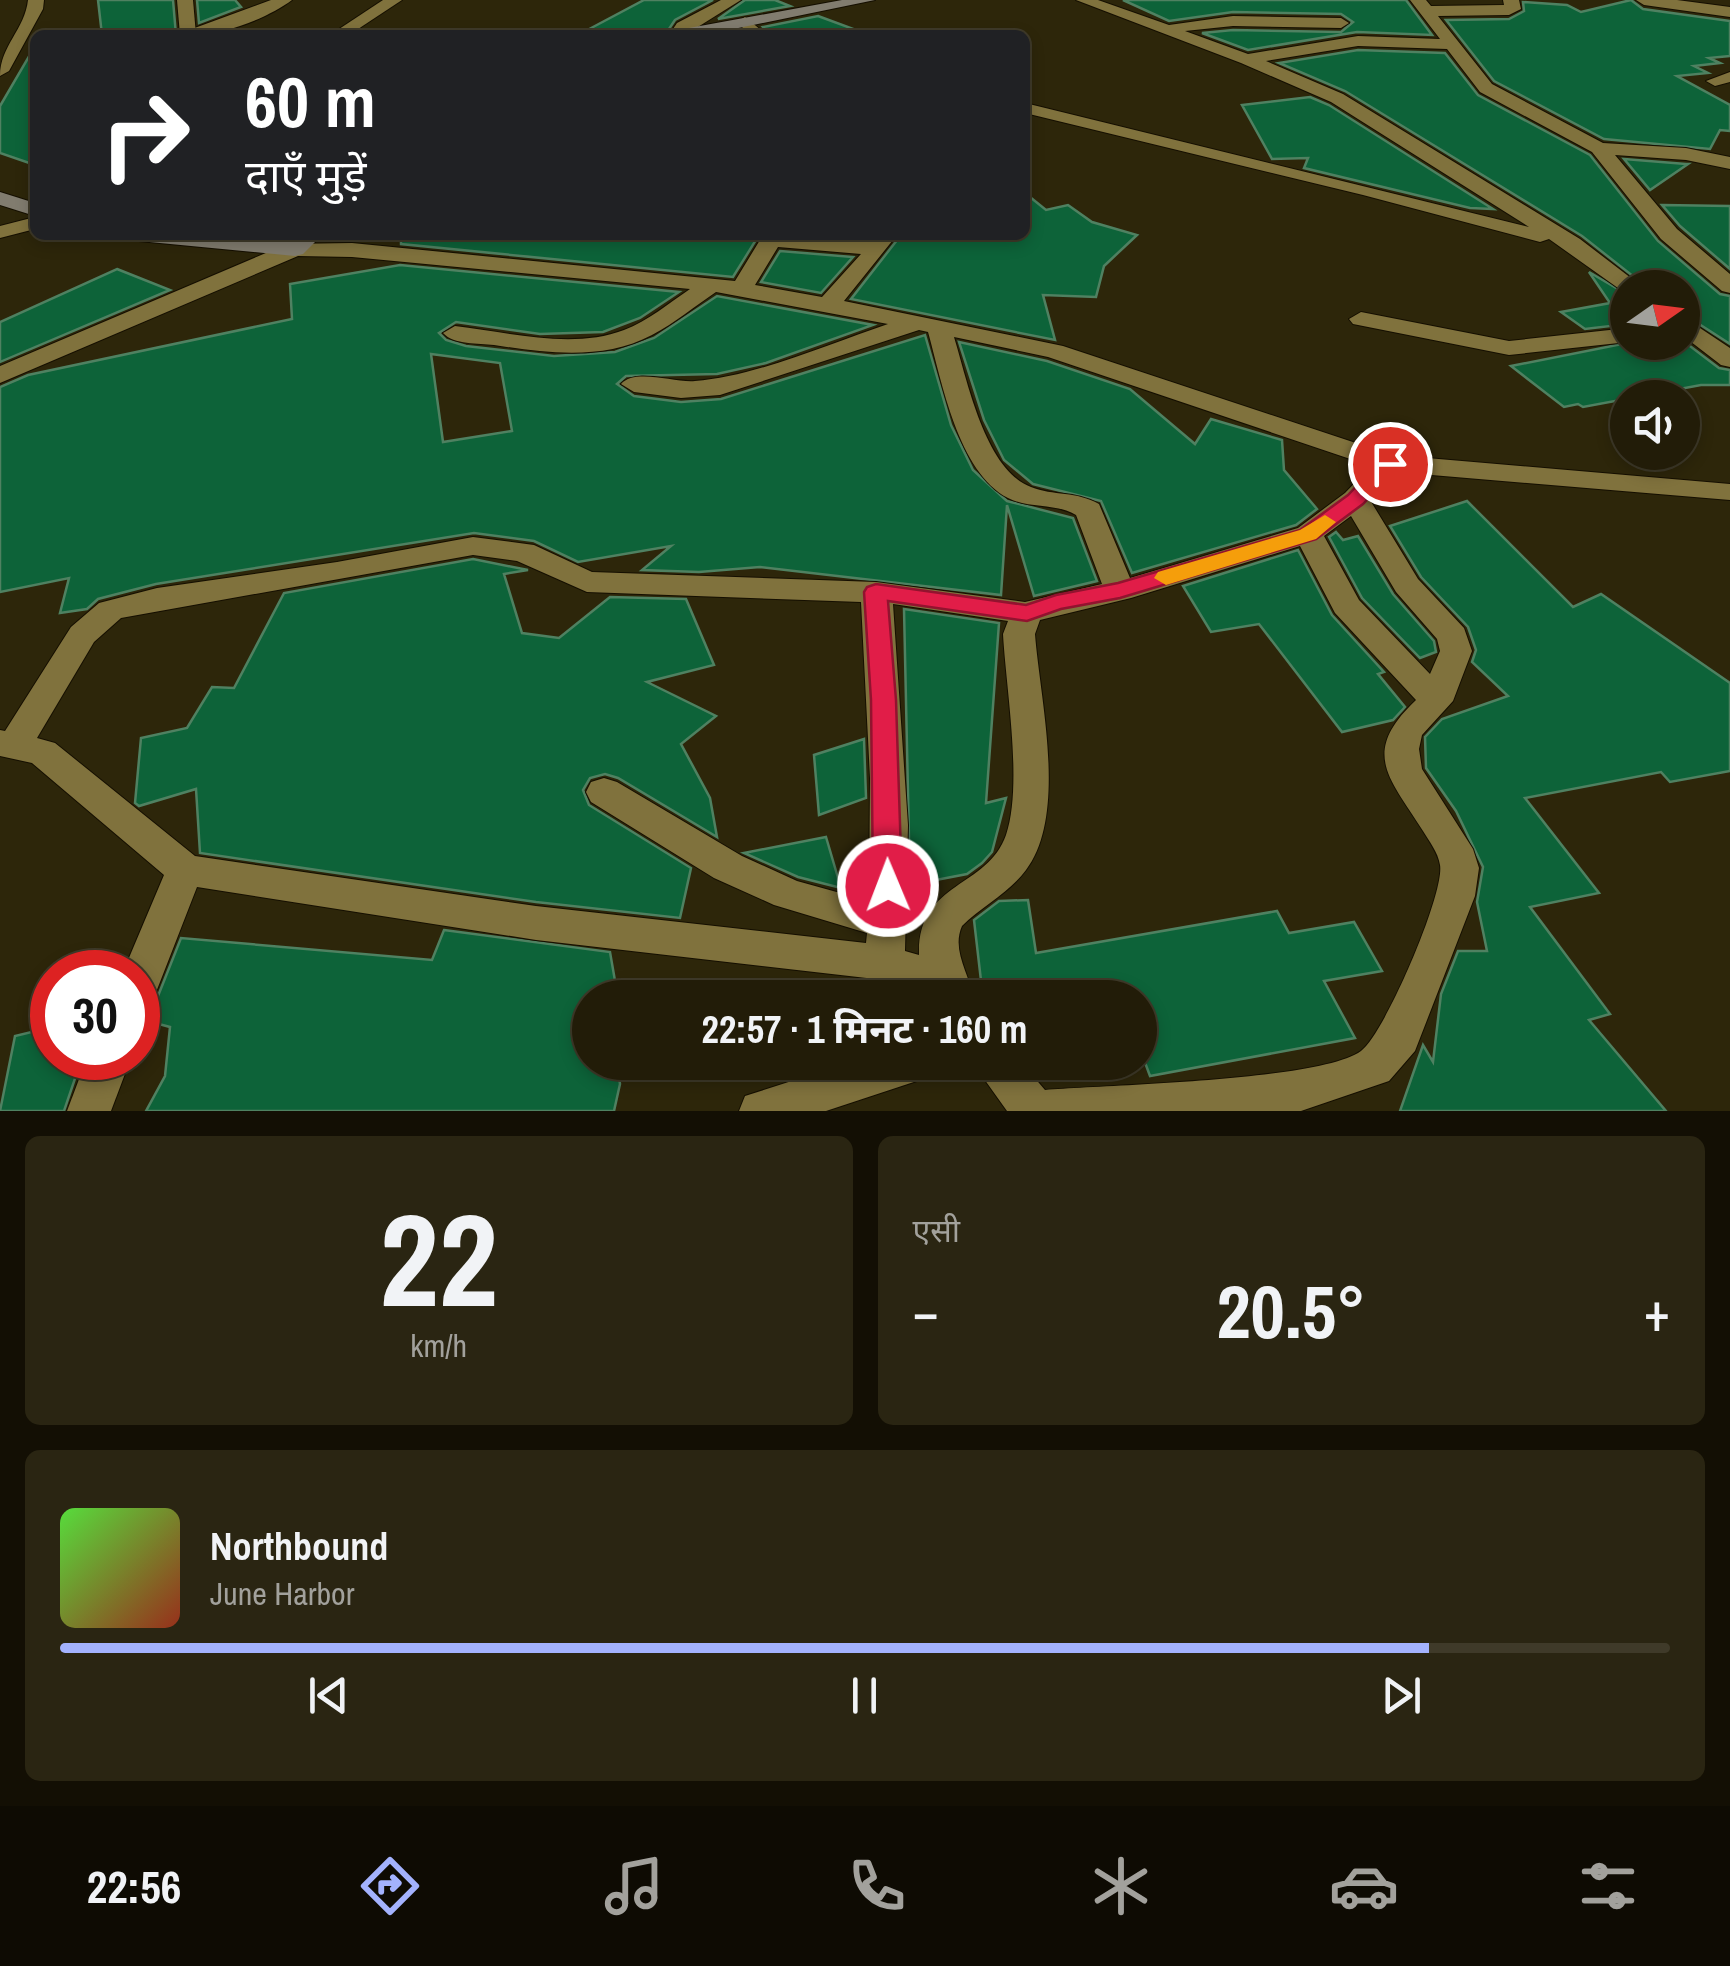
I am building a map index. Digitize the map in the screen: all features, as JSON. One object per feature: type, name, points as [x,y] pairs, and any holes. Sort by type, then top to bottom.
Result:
[{"type":"main road","points":[[703,30],[867,0]]},
{"type":"main road","points":[[0,198],[30,208]]},
{"type":"main road","points":[[256,240],[303,242]]},
{"type":"street","points":[[0,71],[35,9],[36,0]]},
{"type":"street","points":[[185,0],[189,30]]},
{"type":"street","points":[[203,30],[284,0]]},
{"type":"street","points":[[346,30],[394,0]]},
{"type":"street","points":[[680,30],[733,0]]},
{"type":"street","points":[[1084,0],[1248,60],[1337,98],[1572,244],[1610,272]]},
{"type":"street","points":[[1104,8],[1132,0]]},
{"type":"street","points":[[1423,5],[1509,10],[1513,7],[1510,0]]},
{"type":"street","points":[[1644,0],[1730,12]]},
{"type":"street","points":[[1323,3],[1342,23],[1369,40]]},
{"type":"street","points":[[1423,5],[1448,44],[1486,88],[1599,148],[1669,234],[1725,279]]},
{"type":"street","points":[[1169,30],[1202,13],[1272,23],[1342,23]]},
{"type":"street","points":[[744,22],[753,30]]},
{"type":"street","points":[[1272,23],[1320,46]]},
{"type":"street","points":[[1248,60],[1369,40],[1448,44]]},
{"type":"street","points":[[1030,109],[1368,190],[1572,244]]},
{"type":"street","points":[[1704,156],[1730,146]]},
{"type":"street","points":[[1599,148],[1704,156],[1730,163]]},
{"type":"street","points":[[0,232],[30,224]]},
{"type":"street","points":[[742,288],[772,240]]},
{"type":"street","points":[[828,240],[884,242]]},
{"type":"street","points":[[0,374],[303,242],[712,284],[928,325],[1054,351],[1390,464],[1730,492]]},
{"type":"street","points":[[828,305],[884,242]]},
{"type":"street","points":[[455,333],[567,344],[606,343],[639,332],[712,284]]},
{"type":"street","points":[[1361,319],[1509,348],[1610,336]]},
{"type":"street","points":[[634,384],[681,390],[720,387],[928,325]]},
{"type":"street","points":[[928,325],[988,462],[1015,491],[1030,497],[1068,499],[1090,510],[1120,590]]},
{"type":"street","points":[[1700,337],[1730,360]]},
{"type":"street","points":[[929,980],[884,962],[536,923],[185,870],[43,752],[8,744],[82,635],[110,610],[156,598],[337,572],[474,546],[523,552],[574,577],[600,583],[876,592],[1027,614],[1056,602],[1120,590],[1308,534],[1355,499],[1390,464]]},
{"type":"street","points":[[1010,1080],[1037,1111],[1300,1091],[1374,1066],[1400,1036],[1460,882],[1454,849],[1404,772],[1401,749],[1406,730],[1436,701],[1456,651],[1453,636],[1408,585],[1355,499]]},
{"type":"street","points":[[1308,534],[1346,606],[1436,701]]},
{"type":"street","points":[[876,592],[884,700],[888,923],[884,962]]},
{"type":"street","points":[[947,980],[938,938],[944,916],[961,898],[1000,874],[1018,853],[1026,832],[1028,798],[1019,634],[1027,614]]},
{"type":"street","points":[[604,792],[728,868],[788,894],[888,923]]},
{"type":"street","points":[[153,950],[185,870]]},
{"type":"street","points":[[89,1111],[101,1080]]},
{"type":"street","points":[[761,1111],[859,1080]]},
{"type":"building","points":[[98,0],[173,0],[176,30],[101,30]]},
{"type":"building","points":[[197,0],[235,0],[241,7],[199,23]]},
{"type":"building","points":[[644,0],[713,0],[675,20],[668,30],[587,30]]},
{"type":"building","points":[[745,0],[775,0],[790,6],[718,19]]},
{"type":"building","points":[[1123,0],[1406,0],[1432,35],[1357,32],[1248,50],[1202,33],[1341,32],[1353,22],[1341,14],[1233,12],[1169,21]]},
{"type":"building","points":[[1631,0],[1643,9],[1730,21],[1730,56],[1709,58],[1720,63],[1694,66],[1708,73],[1677,76],[1730,105],[1730,131],[1720,130],[1710,149],[1604,139],[1494,81],[1446,20],[1509,19],[1524,11],[1523,2],[1567,5],[1581,12]]},
{"type":"building","points":[[818,16],[856,30],[766,30],[763,27]]},
{"type":"building","points":[[1358,50],[1445,53],[1478,95],[1590,155],[1658,241],[1692,270],[1625,270],[1582,236],[1345,91],[1279,63]]},
{"type":"building","points":[[30,55],[30,163],[0,153],[0,106]]},
{"type":"building","points":[[1310,97],[1329,105],[1493,209],[1470,208],[1304,168],[1308,158],[1272,159],[1242,105]]},
{"type":"building","points":[[1624,159],[1686,164],[1688,164],[1650,190]]},
{"type":"building","points":[[1030,197],[1046,210],[1068,205],[1092,222],[1137,235],[1104,266],[1096,297],[1043,295],[1055,340],[851,299],[897,240],[1030,240]]},
{"type":"building","points":[[1662,205],[1730,206],[1730,269],[1680,226]]},
{"type":"building","points":[[401,240],[756,240],[733,277],[401,244]]},
{"type":"building","points":[[780,251],[853,257],[821,293],[761,282]]},
{"type":"building","points":[[400,265],[679,292],[640,318],[603,332],[540,334],[456,322],[439,333],[446,340],[466,346],[554,356],[615,352],[654,338],[717,296],[873,325],[766,363],[717,374],[626,376],[617,384],[634,396],[681,402],[721,399],[925,335],[951,425],[973,470],[1007,501],[1073,518],[1097,581],[1034,596],[1007,505],[1001,595],[760,567],[699,572],[642,570],[671,546],[578,562],[534,541],[474,533],[156,584],[98,599],[87,609],[60,613],[69,578],[0,592],[0,387],[28,375],[292,319],[290,284]],"holes":[[[431,354],[500,363],[512,431],[443,442]]]},
{"type":"building","points":[[117,269],[170,290],[0,362],[0,322]]},
{"type":"building","points":[[1589,272],[1610,284],[1610,303]]},
{"type":"building","points":[[1700,277],[1720,294],[1730,296],[1730,344],[1700,325]]},
{"type":"building","points":[[1610,303],[1610,326],[1585,329],[1561,312]]},
{"type":"building","points":[[959,342],[1047,361],[1130,389],[1195,444],[1211,419],[1282,440],[1284,470],[1317,509],[1296,525],[1132,573],[1101,501],[1033,484],[1004,460],[984,420]]},
{"type":"building","points":[[1610,346],[1610,360],[1700,360],[1700,354],[1719,368],[1730,370],[1730,385],[1700,385],[1700,380],[1610,380],[1610,402],[1564,407],[1511,366]]},
{"type":"building","points":[[1467,501],[1573,607],[1601,594],[1730,683],[1730,771],[1670,782],[1661,772],[1525,798],[1599,893],[1530,907],[1610,1014],[1589,1020],[1666,1111],[1400,1111],[1423,1045],[1433,1062],[1441,994],[1458,951],[1487,951],[1477,902],[1483,867],[1456,811],[1426,768],[1425,737],[1442,719],[1508,696],[1472,662],[1476,650],[1468,627],[1421,577],[1390,526]]},
{"type":"building","points":[[1336,532],[1343,540],[1358,536],[1393,594],[1434,641],[1436,652],[1420,658],[1362,598],[1329,537]]},
{"type":"building","points":[[1298,550],[1332,615],[1384,672],[1378,674],[1405,707],[1393,720],[1342,732],[1259,624],[1211,632],[1183,586]]},
{"type":"building","points":[[473,559],[528,570],[504,574],[522,633],[559,638],[610,597],[686,599],[714,665],[647,682],[716,716],[681,744],[710,798],[717,837],[618,778],[605,774],[590,778],[583,790],[589,805],[691,868],[680,918],[536,902],[200,853],[196,789],[139,806],[135,803],[141,738],[187,728],[212,687],[234,688],[284,593]]},
{"type":"building","points":[[904,609],[999,623],[986,803],[1006,798],[992,852],[982,863],[967,874],[910,885]]},
{"type":"building","points":[[864,739],[866,798],[819,815],[814,755]]},
{"type":"building","points":[[826,837],[841,888],[798,877],[744,853]]},
{"type":"building","points":[[1028,900],[1036,953],[1277,911],[1289,933],[1354,922],[1382,971],[1324,981],[1355,1038],[1157,1075],[1157,980],[981,980],[974,920],[999,901]]},
{"type":"building","points":[[444,930],[610,952],[615,980],[572,980],[572,1080],[619,1080],[614,1111],[146,1111],[165,1076],[170,1027],[160,1024],[160,991],[181,938],[432,960]]},
{"type":"building","points":[[30,1032],[30,1080],[75,1080],[64,1111],[0,1111],[15,1036]]},
{"type":"slow traffic","points":[[1166,578],[1308,534],[1325,522]]},
{"type":"route","points":[[888,886],[884,700],[876,592],[1027,614],[1056,602],[1120,590],[1230,560],[1308,534],[1355,499],[1390,464]]}]
